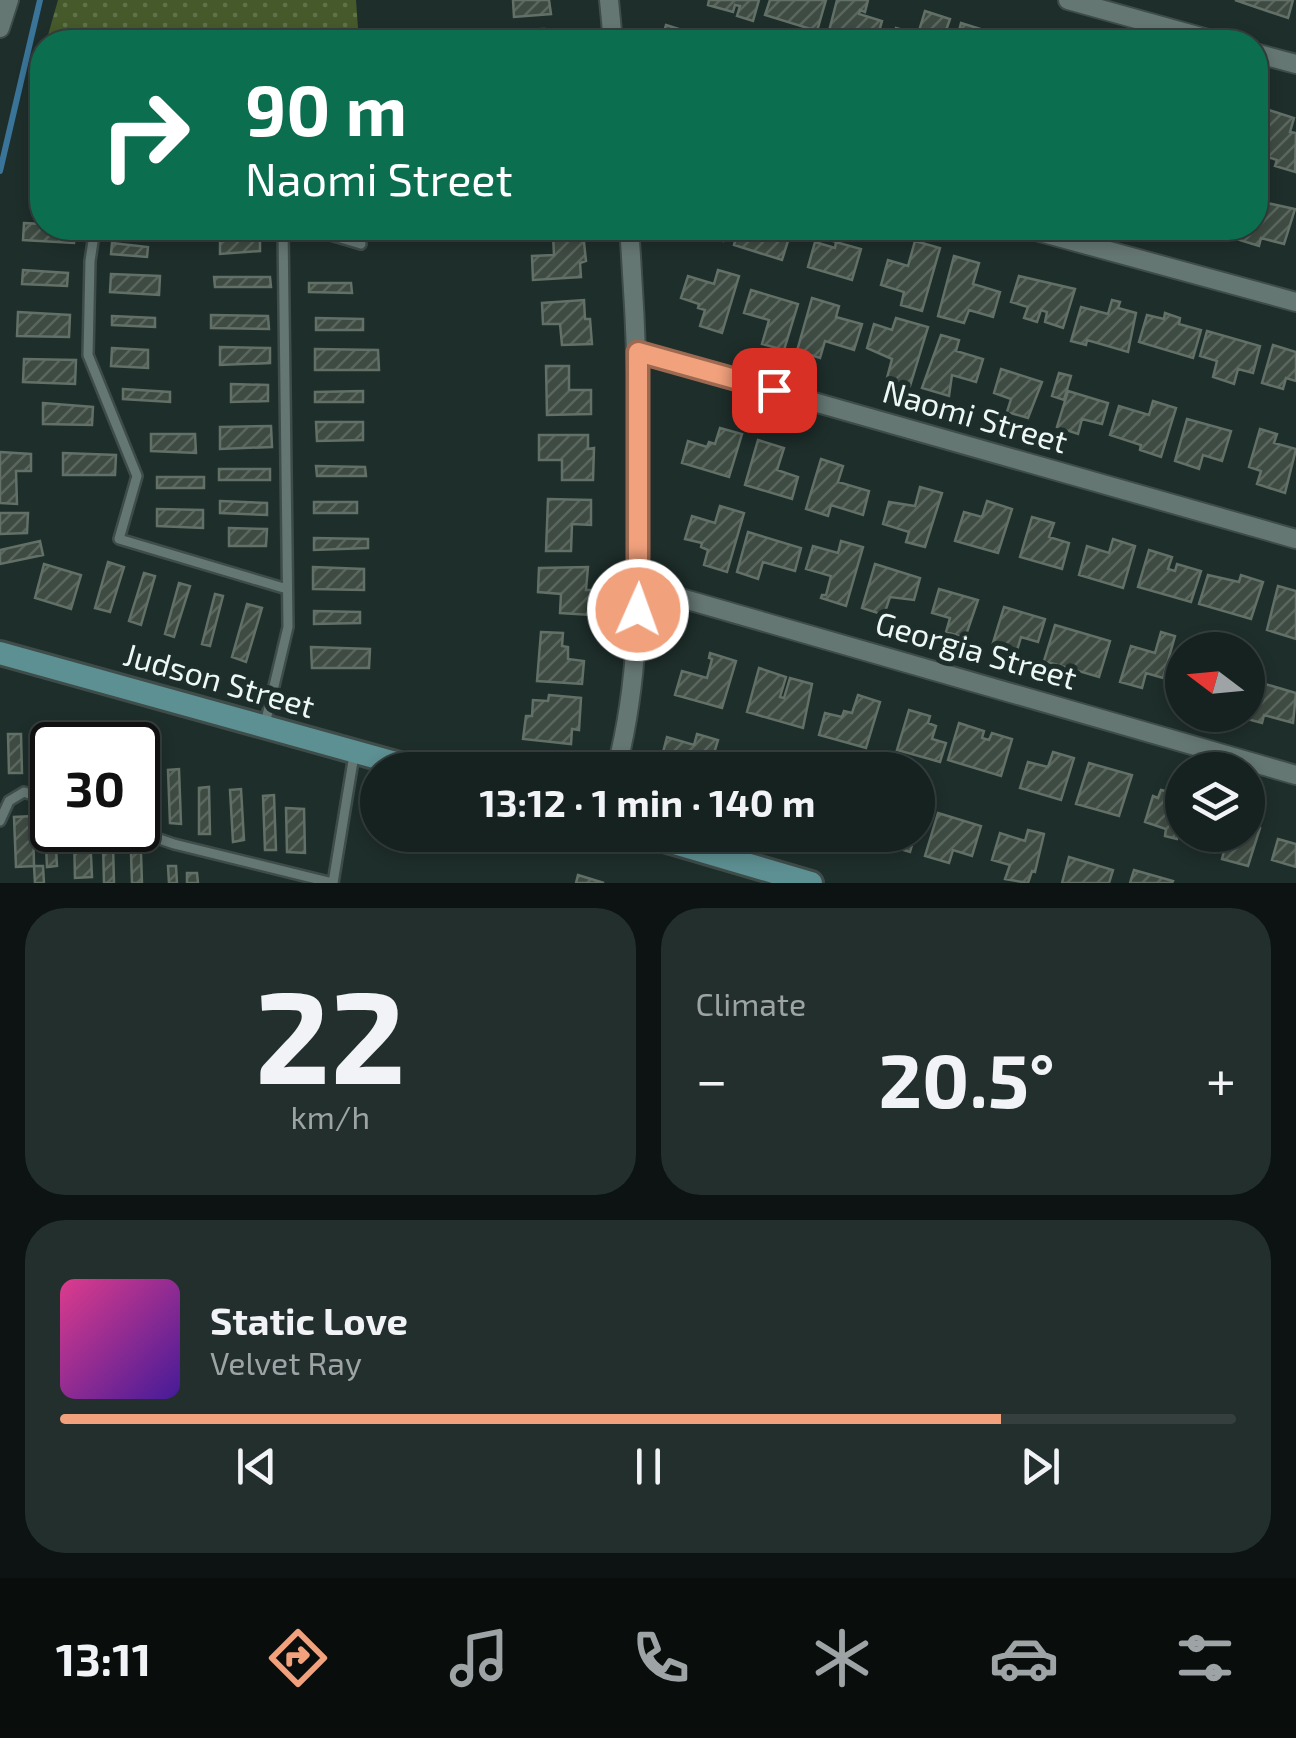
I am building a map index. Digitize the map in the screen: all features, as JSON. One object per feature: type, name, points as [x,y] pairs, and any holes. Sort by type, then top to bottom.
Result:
[{"type":"main road","name":"Judson Street","points":[[0,653],[360,753]]},
{"type":"main road","points":[[705,852],[812,883]]},
{"type":"street","points":[[0,28],[9,0]]},
{"type":"street","points":[[609,0],[612,30]]},
{"type":"street","points":[[1068,0],[1176,30]]},
{"type":"street","points":[[1268,56],[1296,64]]},
{"type":"street","points":[[620,752],[627,724],[640,586],[638,352],[630,240]]},
{"type":"street","points":[[1069,240],[1296,302]]},
{"type":"street","name":"Naomi Street","points":[[638,352],[1296,539]]},
{"type":"street","name":"Georgia Street","points":[[640,586],[1296,775]]},
{"type":"lane","points":[[93,240],[88,355],[136,476],[119,539],[287,588]]},
{"type":"lane","points":[[264,727],[288,627],[283,240]]},
{"type":"lane","points":[[348,240],[362,244]]},
{"type":"lane","points":[[160,839],[333,883],[355,752]]},
{"type":"lane","points":[[0,822],[9,801],[24,792],[30,794]]},
{"type":"green space","points":[[58,0],[356,0],[358,30],[49,30]]},
{"type":"building","points":[[513,0],[549,0],[551,14],[514,17]]},
{"type":"building","points":[[709,0],[759,0],[753,21],[737,16],[740,6],[735,5],[733,12],[708,5]]},
{"type":"building","points":[[770,0],[826,0],[817,30],[765,15]]},
{"type":"building","points":[[837,0],[868,0],[865,12],[860,10],[859,14],[882,21],[879,30],[829,30]]},
{"type":"building","points":[[1235,0],[1293,0],[1288,18]]},
{"type":"building","points":[[925,11],[950,19],[946,30],[919,30]]},
{"type":"building","points":[[961,23],[984,30],[959,30]]},
{"type":"building","points":[[1269,110],[1294,118],[1290,132],[1296,133],[1295,172],[1275,166],[1277,160],[1268,157]]},
{"type":"building","points":[[1268,203],[1295,209],[1284,244],[1268,240]]},
{"type":"building","points":[[24,223],[30,223],[30,240],[74,243],[23,240]]},
{"type":"building","points":[[220,240],[260,240],[260,251],[220,254]]},
{"type":"building","points":[[553,240],[584,240],[586,261],[580,263],[581,277],[533,280],[532,256],[554,255]]},
{"type":"building","points":[[735,240],[788,240],[782,260],[734,245]]},
{"type":"building","points":[[1240,240],[1260,240],[1259,246]]},
{"type":"building","points":[[915,241],[940,248],[922,311],[901,305],[904,292],[881,285],[888,260],[908,266]]},
{"type":"building","points":[[815,242],[835,248],[836,242],[861,249],[852,280],[808,267]]},
{"type":"building","points":[[112,243],[148,247],[147,257],[111,254]]},
{"type":"building","points":[[954,256],[979,263],[973,284],[1000,292],[993,317],[969,310],[964,323],[938,316]]},
{"type":"building","points":[[23,270],[68,273],[67,286],[22,284]]},
{"type":"building","points":[[718,270],[739,276],[722,333],[700,326],[705,310],[681,298],[688,276],[714,284]]},
{"type":"building","points":[[111,274],[160,276],[159,295],[110,292]]},
{"type":"building","points":[[1019,276],[1075,289],[1063,328],[1045,322],[1047,312],[1041,310],[1037,322],[1024,318],[1028,307],[1011,302]]},
{"type":"building","points":[[214,277],[270,277],[271,287],[215,287]]},
{"type":"building","points":[[309,283],[351,283],[352,293],[309,292]]},
{"type":"building","points":[[751,290],[798,304],[784,350],[762,344],[769,320],[744,313]]},
{"type":"building","points":[[812,298],[839,306],[836,317],[862,324],[854,350],[825,341],[820,358],[797,351]]},
{"type":"building","points":[[584,300],[592,344],[562,345],[560,324],[543,324],[542,303]]},
{"type":"building","points":[[1112,300],[1120,302],[1118,308],[1136,313],[1128,352],[1087,340],[1086,345],[1071,341],[1081,307],[1108,314]]},
{"type":"building","points":[[18,312],[70,315],[69,337],[17,336]]},
{"type":"building","points":[[1165,313],[1180,318],[1179,324],[1201,330],[1193,358],[1139,342],[1147,315],[1164,319]]},
{"type":"building","points":[[211,315],[268,316],[269,329],[211,328]]},
{"type":"building","points":[[112,316],[155,318],[155,327],[112,325]]},
{"type":"building","points":[[316,318],[363,319],[363,330],[316,330]]},
{"type":"building","points":[[896,318],[928,327],[910,386],[887,378],[892,359],[867,348],[874,324],[892,330]]},
{"type":"building","points":[[1207,331],[1260,346],[1253,373],[1238,369],[1234,384],[1213,377],[1217,361],[1200,356]]},
{"type":"building","points":[[941,335],[959,340],[956,351],[983,359],[976,382],[952,375],[949,396],[922,388]]},
{"type":"building","points":[[1273,345],[1296,352],[1296,381],[1286,378],[1283,389],[1262,383]]},
{"type":"building","points":[[220,347],[270,348],[270,363],[220,365]]},
{"type":"building","points":[[112,348],[148,350],[148,368],[111,366]]},
{"type":"building","points":[[315,349],[378,350],[379,370],[315,370]]},
{"type":"building","points":[[24,359],[76,360],[75,384],[23,382]]},
{"type":"building","points":[[546,366],[569,366],[569,390],[591,390],[591,414],[547,415]]},
{"type":"building","points":[[1001,369],[1042,382],[1028,418],[1007,412],[1011,399],[994,393]]},
{"type":"building","points":[[1059,373],[1071,376],[1064,400],[1052,396]]},
{"type":"building","points":[[231,384],[268,385],[268,401],[231,402]]},
{"type":"building","points":[[123,389],[170,392],[170,402],[123,399]]},
{"type":"building","points":[[363,391],[363,402],[315,402],[315,392]]},
{"type":"building","points":[[1068,391],[1108,403],[1102,424],[1082,419],[1078,434],[1057,427]]},
{"type":"building","points":[[1153,401],[1176,408],[1161,457],[1140,450],[1141,445],[1110,435],[1119,406],[1149,415]]},
{"type":"building","points":[[43,403],[93,407],[92,425],[43,424]]},
{"type":"building","points":[[1187,419],[1231,431],[1222,461],[1203,455],[1199,469],[1175,461]]},
{"type":"building","points":[[316,422],[363,422],[363,440],[317,441]]},
{"type":"building","points":[[271,426],[272,447],[220,449],[220,427]]},
{"type":"building","points":[[720,428],[742,434],[729,477],[682,463],[688,441],[707,447],[709,442],[715,444]]},
{"type":"building","points":[[1260,429],[1277,434],[1274,443],[1296,449],[1285,493],[1257,484],[1261,471],[1249,467]]},
{"type":"building","points":[[151,434],[195,434],[196,453],[151,451]]},
{"type":"building","points":[[539,435],[588,435],[588,449],[594,448],[593,480],[562,480],[562,460],[539,460]]},
{"type":"building","points":[[758,440],[784,448],[777,470],[798,477],[792,499],[745,485]]},
{"type":"building","points":[[0,452],[31,454],[31,471],[16,471],[17,504],[0,503]]},
{"type":"building","points":[[63,453],[116,455],[115,475],[63,475]]},
{"type":"building","points":[[821,459],[843,466],[838,482],[869,491],[863,515],[831,505],[828,516],[806,509]]},
{"type":"building","points":[[316,466],[365,467],[366,476],[317,476]]},
{"type":"building","points":[[219,469],[270,469],[270,480],[219,480]]},
{"type":"building","points":[[157,477],[204,477],[204,488],[157,488]]},
{"type":"building","points":[[920,487],[942,493],[925,547],[906,542],[909,532],[883,524],[889,502],[915,506]]},
{"type":"building","points":[[548,499],[591,500],[591,525],[572,524],[571,551],[546,551]]},
{"type":"building","points":[[220,501],[267,503],[267,515],[220,513]]},
{"type":"building","points":[[987,501],[1012,509],[998,553],[955,541],[964,512],[982,517]]},
{"type":"building","points":[[314,502],[357,502],[357,513],[314,513]]},
{"type":"building","points":[[720,506],[744,513],[727,572],[704,565],[708,550],[701,547],[702,543],[685,539],[692,516],[715,523]]},
{"type":"building","points":[[157,509],[203,510],[203,528],[157,526]]},
{"type":"building","points":[[0,513],[28,513],[27,533],[0,534]]},
{"type":"building","points":[[1032,517],[1054,523],[1049,537],[1069,543],[1062,569],[1020,557]]},
{"type":"building","points":[[229,528],[267,529],[266,546],[229,546]]},
{"type":"building","points":[[748,532],[801,548],[795,571],[763,562],[758,579],[737,572]]},
{"type":"building","points":[[314,538],[368,539],[368,548],[314,550]]},
{"type":"building","points":[[1113,539],[1135,546],[1123,588],[1079,575],[1087,546],[1109,553]]},
{"type":"building","points":[[40,541],[43,555],[0,564],[0,550]]},
{"type":"building","points":[[841,541],[863,547],[846,606],[821,598],[826,595],[831,576],[806,569],[813,546],[838,553]]},
{"type":"building","points":[[1149,550],[1172,557],[1168,569],[1175,571],[1177,564],[1201,571],[1191,602],[1138,587]]},
{"type":"building","points":[[108,562],[124,567],[110,612],[95,608]]},
{"type":"building","points":[[44,564],[81,575],[71,609],[35,598]]},
{"type":"building","points":[[875,564],[920,578],[914,600],[890,597],[884,615],[862,608]]},
{"type":"building","points":[[313,567],[364,569],[364,590],[313,589]]},
{"type":"building","points":[[588,567],[586,590],[593,590],[591,615],[560,613],[561,594],[538,592],[539,568]]},
{"type":"building","points":[[144,573],[155,576],[141,625],[129,621]]},
{"type":"building","points":[[1208,575],[1239,582],[1241,575],[1263,582],[1251,619],[1199,604]]},
{"type":"building","points":[[179,583],[190,586],[174,637],[165,634]]},
{"type":"building","points":[[1278,586],[1296,591],[1296,639],[1267,630]]},
{"type":"building","points":[[939,589],[978,600],[965,638],[946,632],[950,618],[932,613]]},
{"type":"building","points":[[215,594],[223,596],[210,646],[202,644]]},
{"type":"building","points":[[247,604],[262,608],[246,662],[232,657]]},
{"type":"building","points":[[1004,607],[1045,619],[1038,642],[1021,637],[1016,654],[992,646]]},
{"type":"building","points":[[314,611],[360,612],[360,623],[314,624]]},
{"type":"building","points":[[1055,625],[1110,641],[1099,677],[1044,661]]},
{"type":"building","points":[[541,632],[563,633],[562,646],[568,647],[568,659],[584,661],[582,684],[537,681]]},
{"type":"building","points":[[1161,632],[1165,633],[1163,678],[1146,673],[1142,688],[1120,682],[1131,646],[1155,653]]},
{"type":"building","points":[[311,647],[370,649],[369,668],[312,668]]},
{"type":"building","points":[[710,653],[736,661],[722,708],[675,695],[682,671],[707,678]]},
{"type":"building","points":[[759,668],[786,677],[780,697],[784,698],[790,678],[812,684],[803,728],[747,712]]},
{"type":"building","points":[[1265,684],[1296,693],[1293,723],[1265,715]]},
{"type":"building","points":[[549,695],[581,698],[579,730],[572,729],[571,744],[523,739],[526,716],[532,716],[533,700],[548,701]]},
{"type":"building","points":[[858,695],[880,702],[866,748],[819,735],[825,713],[842,717],[844,711],[852,713]]},
{"type":"building","points":[[909,710],[930,716],[928,723],[936,726],[932,739],[946,743],[940,762],[935,761],[935,752],[897,750]]},
{"type":"building","points":[[959,723],[984,731],[982,738],[989,740],[992,733],[1012,739],[1001,776],[948,760]]},
{"type":"building","points":[[8,734],[21,734],[22,773],[9,773]]},
{"type":"building","points":[[697,734],[718,740],[714,752],[663,752],[667,737],[694,745]]},
{"type":"building","points":[[1053,752],[1074,758],[1061,800],[1020,788],[1028,762],[1048,767]]},
{"type":"building","points":[[1089,763],[1132,775],[1119,816],[1076,804]]},
{"type":"building","points":[[179,769],[181,824],[170,823],[168,770]]},
{"type":"building","points":[[209,787],[210,834],[199,834],[199,788]]},
{"type":"building","points":[[241,789],[244,840],[233,842],[230,790]]},
{"type":"building","points":[[1161,790],[1165,791],[1165,829],[1145,822],[1153,796],[1158,798]]},
{"type":"building","points":[[274,795],[276,850],[265,850],[263,796]]},
{"type":"building","points":[[286,808],[304,809],[305,853],[287,852]]},
{"type":"building","points":[[938,813],[981,826],[972,856],[953,850],[949,863],[925,856],[926,852],[935,852]]},
{"type":"building","points":[[30,816],[34,866],[16,867],[14,817]]},
{"type":"building","points":[[1028,830],[1044,834],[1035,872],[1032,871],[1028,883],[1005,879],[1010,865],[992,860],[1000,833],[1025,841]]},
{"type":"building","points":[[1278,839],[1296,844],[1296,867],[1272,860]]},
{"type":"building","points":[[46,852],[56,852],[57,866],[47,867]]},
{"type":"building","points":[[74,852],[91,852],[92,877],[75,878]]},
{"type":"building","points":[[103,852],[113,852],[114,883],[104,883]]},
{"type":"building","points":[[1224,852],[1252,852],[1248,866],[1222,859]]},
{"type":"building","points":[[131,853],[141,853],[142,883],[132,883]]},
{"type":"building","points":[[1069,857],[1113,870],[1109,883],[1062,883]]},
{"type":"building","points":[[34,866],[43,866],[44,883],[35,883]]},
{"type":"building","points":[[168,866],[176,866],[177,883],[169,883]]},
{"type":"building","points":[[1134,870],[1173,881],[1130,883]]},
{"type":"building","points":[[187,873],[197,873],[198,883],[187,883]]},
{"type":"building","points":[[578,875],[604,883],[576,883]]},
{"type":"waterway","points":[[33,30],[40,0]]},
{"type":"waterway","points":[[0,171],[30,43]]},
{"type":"route","points":[[638,610],[638,352],[774,390]]}]
